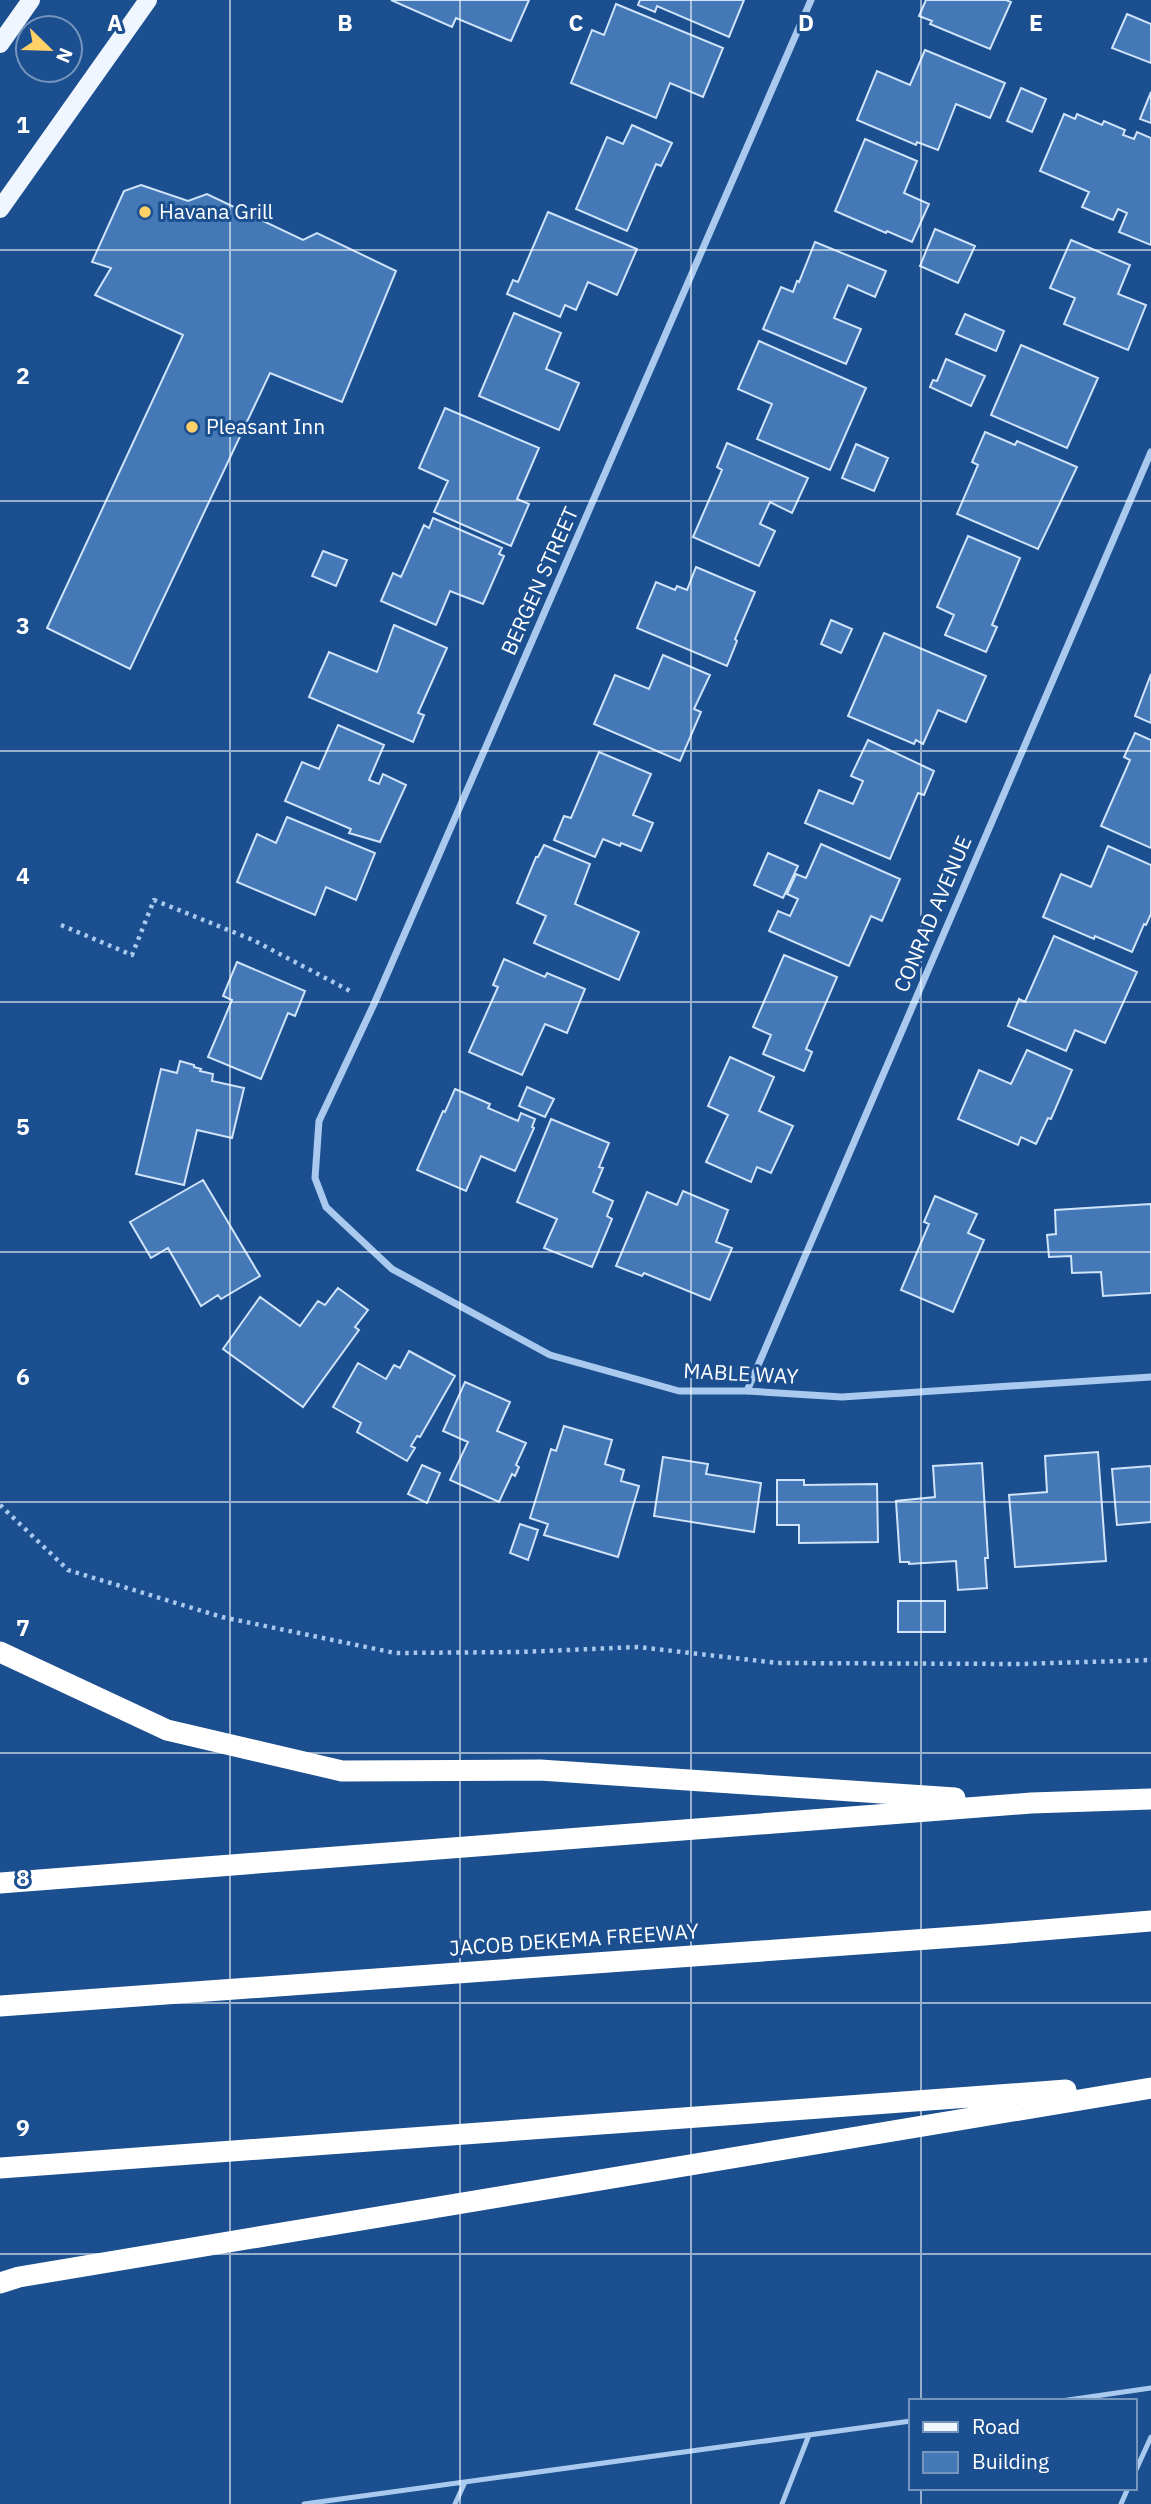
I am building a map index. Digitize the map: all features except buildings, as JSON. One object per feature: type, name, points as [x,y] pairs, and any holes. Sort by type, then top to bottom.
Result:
[{"type":"highway","points":[[0,1651],[167,1730],[342,1771],[540,1770],[1031,1803]]},
{"type":"highway","points":[[0,1883],[1031,1803],[1151,1799]]},
{"type":"highway","name":"JACOB DEKEMA FREEWAY","points":[[0,2006],[984,1935],[1151,1920]]},
{"type":"highway","points":[[0,2168],[1151,2086]]},
{"type":"highway","points":[[0,2283],[19,2277],[1151,2086]]},
{"type":"main road","points":[[0,44],[31,0]]},
{"type":"main road","points":[[0,209],[148,0]]},
{"type":"street","name":"BERGEN STREET","points":[[315,1178],[318,1121],[374,1004],[811,0]]},
{"type":"street","name":"CONRAD AVENUE","points":[[747,1391],[1151,452]]},
{"type":"street","name":"MABLE WAY","points":[[315,1178],[326,1207],[391,1269],[550,1355],[679,1391],[747,1391],[842,1397],[1151,1377]]},
{"type":"lane","points":[[1075,2399],[1151,2388]]},
{"type":"lane","points":[[303,2504],[909,2421]]},
{"type":"lane","points":[[782,2504],[809,2435]]},
{"type":"lane","points":[[1137,2468],[1151,2437]]},
{"type":"lane","points":[[455,2504],[466,2482]]},
{"type":"path","points":[[61,925],[132,955],[154,900],[253,940],[374,1004]]},
{"type":"path","points":[[0,1505],[68,1570],[222,1617],[395,1653],[521,1652],[638,1647],[778,1663],[1021,1664],[1151,1660]]},
{"type":"place","name":"Havana Grill","points":[[145,212]]},
{"type":"place","name":"Pleasant Inn","points":[[192,427]]}]
